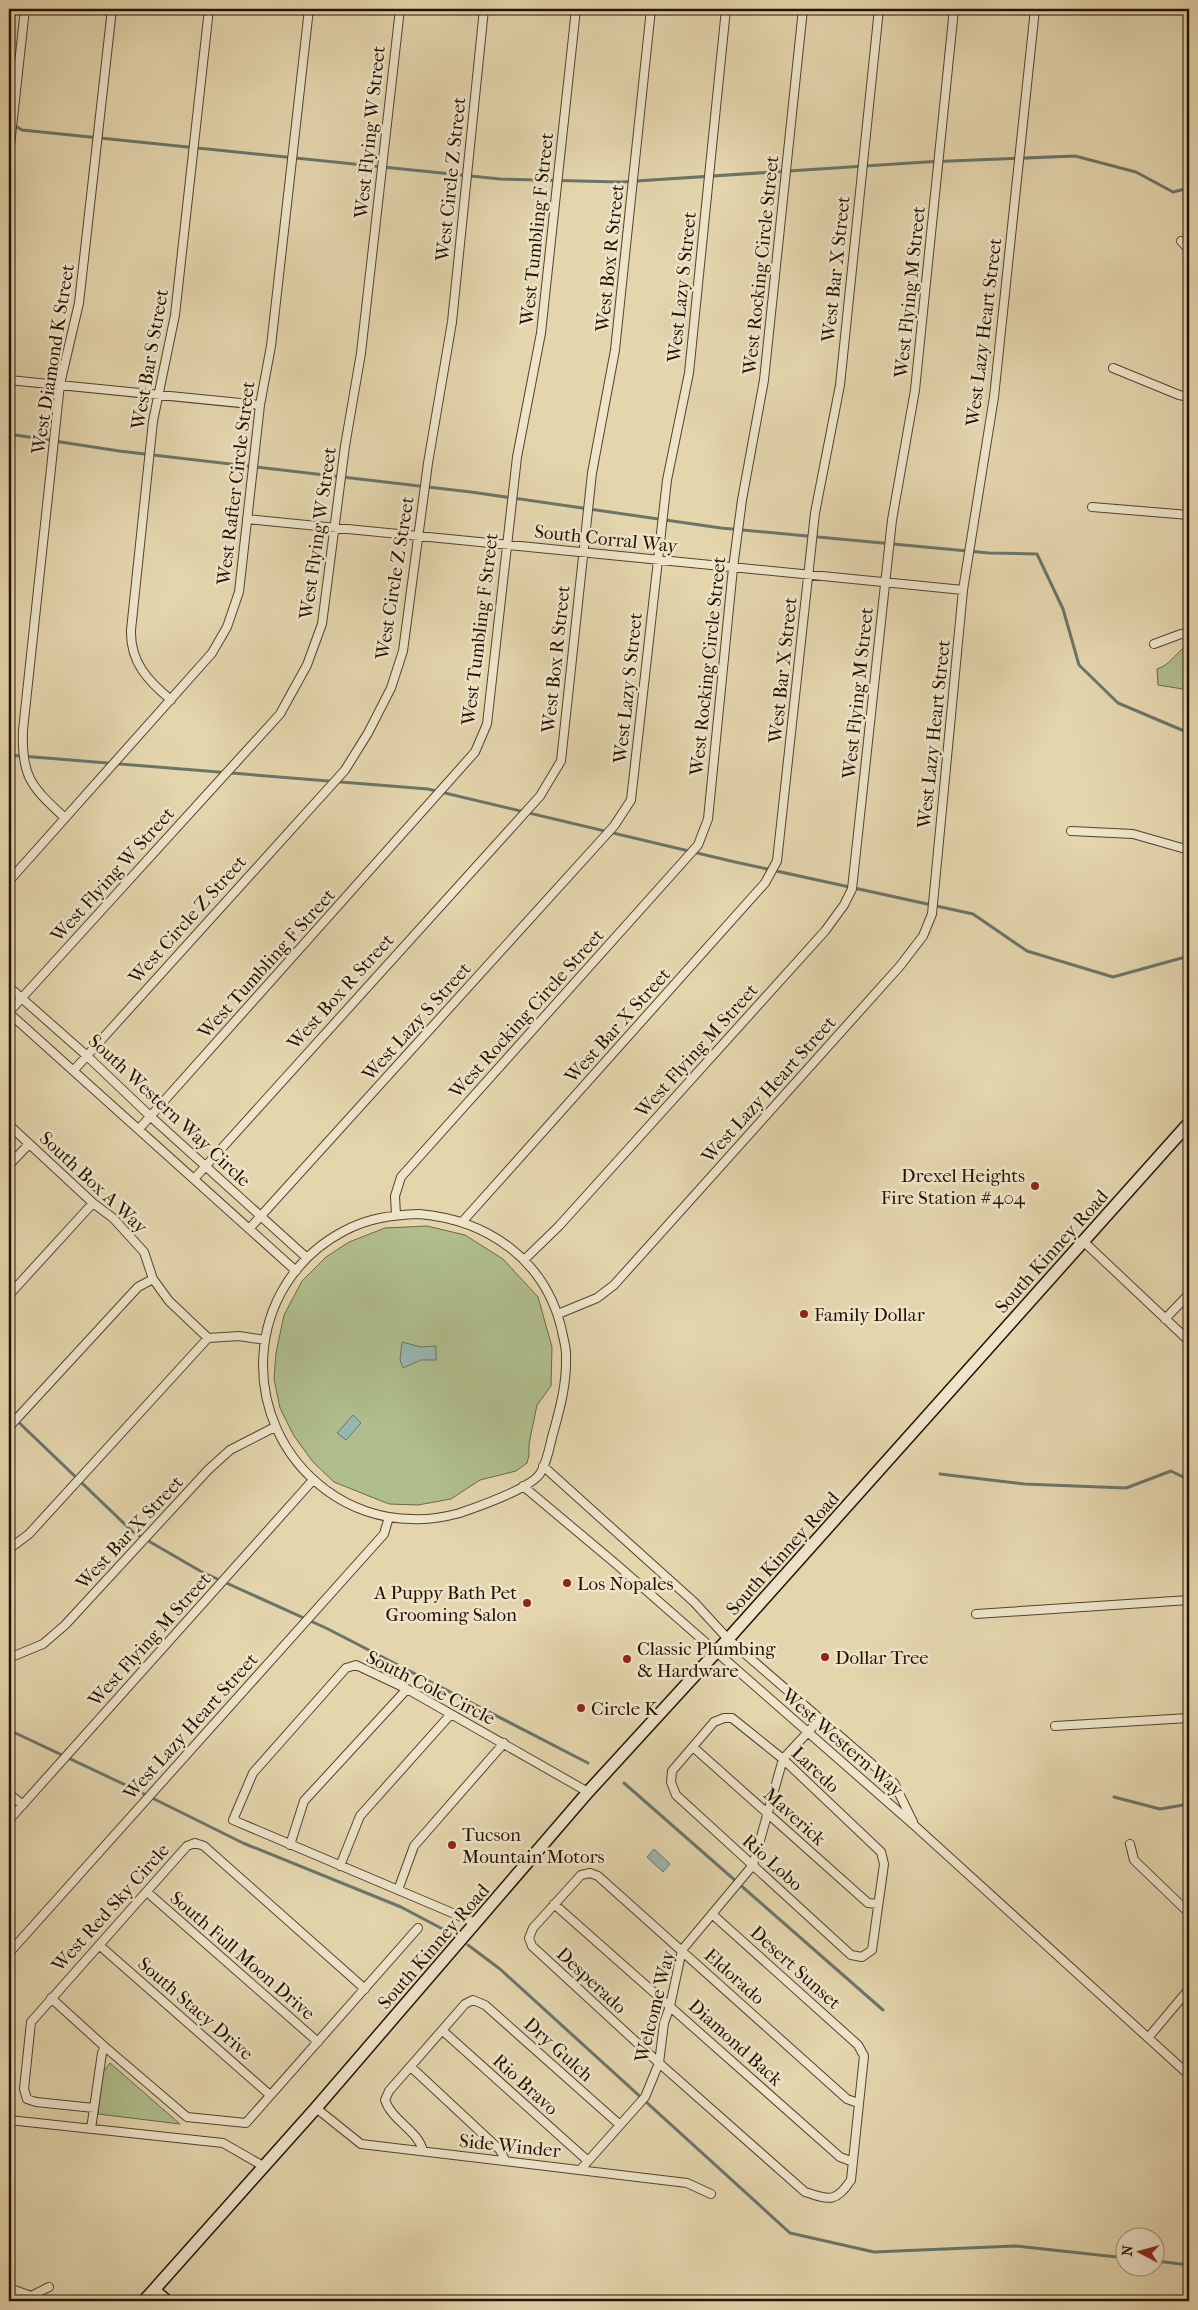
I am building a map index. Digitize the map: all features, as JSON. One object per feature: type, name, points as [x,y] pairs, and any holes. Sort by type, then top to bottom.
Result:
[{"type":"main road","name":"South Kinney Road","points":[[144,2301],[316,2108],[588,1792],[716,1653],[1189,1123]]},
{"type":"main road","points":[[154,2290],[167,2301]]},
{"type":"street","points":[[9,154],[25,9]]},
{"type":"street","name":"West Diamond K Street","points":[[65,818],[36,790],[28,777],[22,753],[60,384],[79,303],[112,9]]},
{"type":"street","name":"West Bar S Street","points":[[171,700],[145,676],[135,659],[130,642],[153,421],[175,315],[209,9]]},
{"type":"street","name":"West Rafter Circle Street","points":[[9,879],[212,653],[228,627],[239,592],[260,404],[271,346],[309,9]]},
{"type":"street","name":"West Flying W Street","points":[[9,1013],[280,714],[306,665],[322,624],[361,354],[400,9]]},
{"type":"street","name":"West Circle Z Street","points":[[74,1070],[344,770],[368,733],[391,688],[403,651],[428,463],[452,322],[484,9]]},
{"type":"street","name":"West Tumbling F Street","points":[[139,1129],[476,752],[487,724],[517,457],[541,333],[576,9]]},
{"type":"street","name":"West Box R Street","points":[[194,1179],[544,789],[561,761],[592,472],[615,350],[651,9]]},
{"type":"street","name":"West Lazy S Street","points":[[249,1229],[614,826],[630,800],[667,480],[689,373],[726,9]]},
{"type":"street","name":"West Rocking Circle Street","points":[[396,1215],[395,1196],[401,1177],[698,845],[708,819],[733,568],[742,500],[764,380],[804,9]]},
{"type":"street","name":"West Bar X Street","points":[[463,1222],[765,883],[777,861],[815,513],[840,385],[879,9]]},
{"type":"street","name":"West Flying M Street","points":[[524,1260],[559,1226],[825,932],[844,905],[852,889],[892,520],[915,390],[954,9]]},
{"type":"street","name":"West Lazy Heart Street","points":[[558,1314],[597,1298],[614,1285],[894,973],[924,936],[932,914],[963,590],[994,397],[1035,9]]},
{"type":"street","points":[[1181,240],[1189,250]]},
{"type":"street","points":[[1113,368],[1179,395],[1189,397]]},
{"type":"street","points":[[9,380],[260,404]]},
{"type":"street","points":[[1092,507],[1189,515]]},
{"type":"street","name":"South Corral Way","points":[[247,519],[336,526],[885,584],[963,590]]},
{"type":"street","points":[[1154,644],[1181,634],[1189,635]]},
{"type":"street","points":[[1071,831],[1133,834],[1189,850]]},
{"type":"street","name":"South Western Way Circle","points":[[9,987],[307,1258]]},
{"type":"street","name":"South Western Way Circle","points":[[9,1013],[296,1271]]},
{"type":"street","name":"South Box A Way","points":[[9,1125],[93,1204],[113,1218],[144,1252],[153,1279],[169,1301],[208,1338]]},
{"type":"street","points":[[9,1165],[28,1144]]},
{"type":"street","points":[[9,1295],[93,1204]]},
{"type":"street","points":[[396,1215],[441,1216],[463,1222],[496,1237],[524,1260],[544,1285],[558,1314],[566,1352],[565,1392],[541,1473],[523,1486],[458,1513],[436,1518],[389,1517],[361,1510],[336,1498],[313,1480],[298,1464],[275,1427],[264,1384],[265,1340],[276,1304],[296,1271],[307,1258],[343,1232],[374,1219],[396,1215]]},
{"type":"street","points":[[1083,1241],[1189,1341]]},
{"type":"street","points":[[9,1427],[138,1288],[153,1279]]},
{"type":"street","points":[[1165,1318],[1189,1294]]},
{"type":"street","points":[[9,1549],[29,1534],[208,1338],[239,1336],[265,1340]]},
{"type":"street","name":"West Bar X Street","points":[[9,1658],[42,1644],[65,1625],[208,1470],[230,1450],[275,1427]]},
{"type":"street","name":"West Western Way","points":[[543,1466],[694,1602],[728,1639],[894,1783],[915,1826]]},
{"type":"street","name":"West Flying M Street","points":[[9,1820],[313,1480]]},
{"type":"street","name":"West Western Way","points":[[523,1486],[616,1564],[915,1826],[1189,2075]]},
{"type":"street","name":"West Lazy Heart Street","points":[[9,1953],[384,1534],[389,1517]]},
{"type":"street","points":[[976,1614],[1189,1600]]},
{"type":"street","name":"South Cole Circle","points":[[290,1844],[233,1820],[253,1773],[346,1668],[356,1665],[407,1689],[588,1792]]},
{"type":"street","points":[[407,1689],[304,1801],[290,1844],[476,1923]]},
{"type":"street","points":[[340,1866],[360,1816],[451,1714]]},
{"type":"street","name":"Laredo","points":[[693,1747],[714,1722],[724,1718],[732,1718],[783,1759],[881,1852],[884,1864],[878,1904]]},
{"type":"street","points":[[1055,1726],[1189,1718]]},
{"type":"street","name":"Welcome Way","points":[[581,2169],[645,2097],[659,2063],[664,2023],[670,2006],[682,1950],[753,1865],[783,1759],[820,1719]]},
{"type":"street","points":[[398,1890],[414,1846],[504,1743]]},
{"type":"street","name":"Rio Lobo","points":[[693,1747],[672,1771],[671,1782],[676,1795],[851,1955],[862,1956],[872,1950],[878,1904]]},
{"type":"street","name":"Maverick","points":[[693,1747],[868,1903],[878,1904]]},
{"type":"street","points":[[9,1794],[23,1805]]},
{"type":"street","name":"West Red Sky Circle","points":[[365,1989],[204,1846],[195,1843],[187,1846],[51,1998],[188,2117],[246,2122],[365,1989],[418,1928]]},
{"type":"street","points":[[1130,1844],[1134,1860],[1189,1913]]},
{"type":"street","name":"Eldorado","points":[[554,1904],[581,1875],[590,1873],[598,1876],[847,2098],[858,2102]]},
{"type":"street","name":"South Full Moon Drive","points":[[147,1892],[318,2042]]},
{"type":"street","name":"Desperado","points":[[554,1904],[533,1928],[529,1938],[532,1946],[659,2063],[805,2192],[827,2200],[842,2194],[851,2180],[864,2056],[858,2045]]},
{"type":"street","name":"Diamond Back","points":[[554,1904],[840,2156],[853,2162]]},
{"type":"street","name":"Desert Sunset","points":[[712,1914],[858,2045]]},
{"type":"street","name":"South Stacy Drive","points":[[99,1945],[270,2095]]},
{"type":"street","points":[[1148,2038],[1189,1989]]},
{"type":"street","points":[[51,1998],[31,2022],[24,2088],[27,2098],[36,2102],[94,2108]]},
{"type":"street","name":"Dry Gulch","points":[[443,2030],[465,2004],[474,2000],[485,2005],[620,2125]]},
{"type":"street","points":[[423,2152],[421,2143],[388,2110],[385,2100],[389,2091],[443,2030]]},
{"type":"street","name":"Rio Bravo","points":[[443,2030],[588,2161]]},
{"type":"street","points":[[91,2129],[102,2054],[106,2047]]},
{"type":"street","points":[[411,2067],[500,2150],[506,2160]]},
{"type":"street","name":"Side Winder","points":[[316,2108],[361,2144],[687,2182],[711,2194]]},
{"type":"street","points":[[9,2120],[223,2143],[263,2166]]},
{"type":"street","points":[[9,2288],[32,2299],[49,2288]]},
{"type":"green space","points":[[1185,647],[1189,647],[1189,690],[1158,685],[1157,669],[1169,662]]},
{"type":"green space","points":[[427,1226],[465,1235],[503,1259],[538,1297],[552,1347],[551,1386],[537,1405],[527,1463],[516,1471],[480,1480],[451,1499],[418,1505],[389,1504],[334,1482],[313,1462],[294,1436],[280,1408],[274,1379],[276,1353],[284,1315],[302,1281],[326,1257],[349,1242],[385,1228]]},
{"type":"green space","points":[[110,2063],[180,2124],[98,2114],[103,2072]]},
{"type":"water","points":[[402,1342],[421,1347],[436,1346],[436,1360],[421,1360],[403,1368],[400,1360]]},
{"type":"water","points":[[353,1415],[361,1423],[346,1440],[337,1433]]},
{"type":"water","points":[[654,1849],[670,1864],[663,1872],[647,1857]]},
{"type":"waterway","points":[[14,125],[22,130],[500,179],[621,182],[926,162],[1075,156],[1136,172],[1173,192],[1189,188]]},
{"type":"waterway","points":[[9,434],[119,451],[471,492],[721,528],[989,553],[1037,554],[1063,609],[1079,665],[1118,703],[1189,733]]},
{"type":"waterway","points":[[9,755],[428,789],[735,862],[973,914],[1027,951],[1113,977],[1189,956]]},
{"type":"waterway","points":[[9,1413],[133,1532],[202,1572],[326,1628],[588,1763]]},
{"type":"waterway","points":[[940,1474],[1024,1484],[1126,1488],[1171,1471],[1189,1480]]},
{"type":"waterway","points":[[9,1730],[243,1843],[401,1907],[454,1935]]},
{"type":"waterway","points":[[624,1783],[883,2010]]},
{"type":"waterway","points":[[1114,1797],[1160,1809],[1189,1804]]},
{"type":"waterway","points":[[468,1945],[500,1969],[790,2233],[874,2252],[1015,2246],[1116,2257]]},
{"type":"waterway","points":[[1166,2262],[1189,2265]]},
{"type":"place","name":"Drexel Heights Fire Station #404","points":[[1035,1186]]},
{"type":"place","name":"Family Dollar","points":[[804,1314]]},
{"type":"place","name":"Los Nopales","points":[[567,1583]]},
{"type":"place","name":"A Puppy Bath Pet Grooming Salon","points":[[527,1603]]},
{"type":"place","name":"Dollar Tree","points":[[825,1657]]},
{"type":"place","name":"Classic Plumbing & Hardware","points":[[627,1659]]},
{"type":"place","name":"Circle K","points":[[581,1708]]},
{"type":"place","name":"Tucson Mountain Motors","points":[[452,1845]]}]
